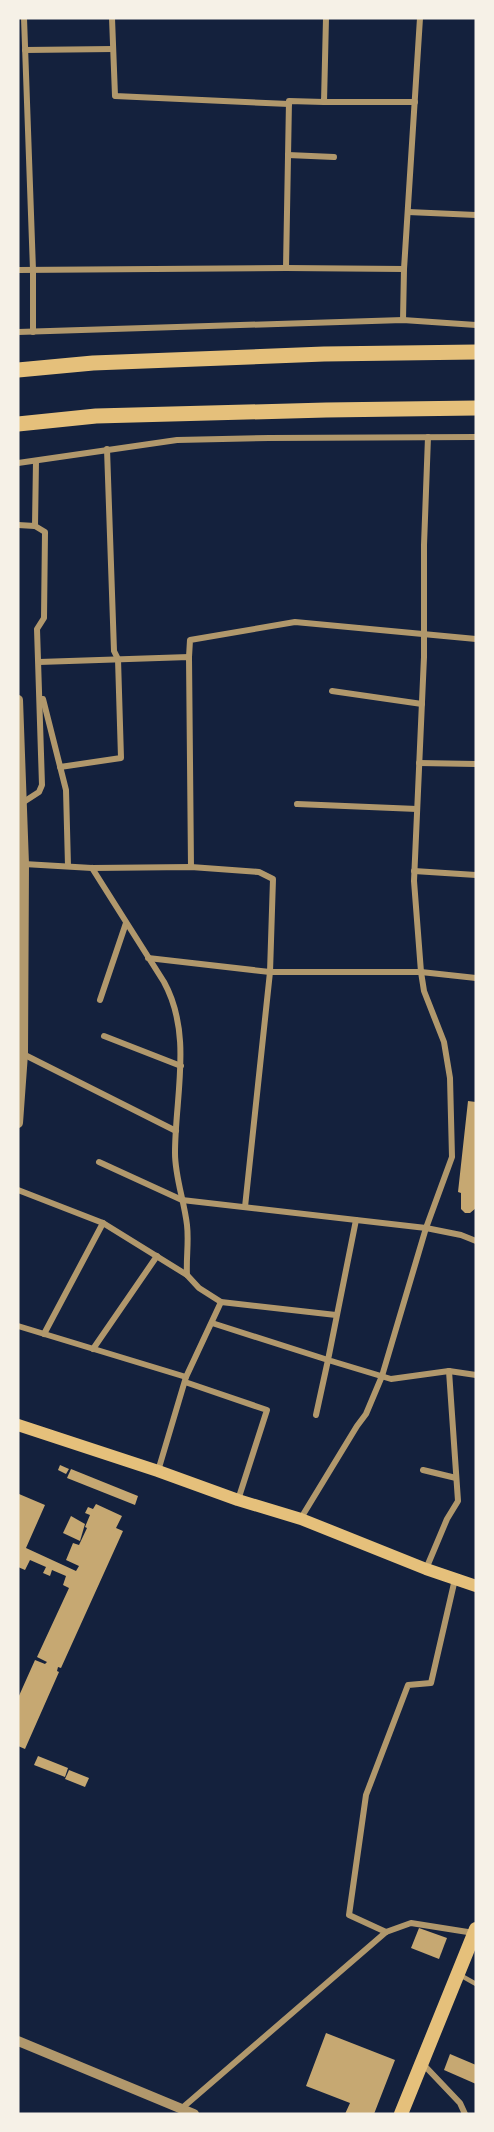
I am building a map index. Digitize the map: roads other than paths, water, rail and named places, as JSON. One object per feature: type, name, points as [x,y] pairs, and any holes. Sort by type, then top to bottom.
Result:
[{"type":"highway","points":[[18,370],[104,363],[324,354],[476,352]]},
{"type":"highway","points":[[18,424],[96,416],[476,408]]},
{"type":"main road","points":[[18,1425],[238,1500],[301,1519],[426,1569],[476,1586]]},
{"type":"main road","points":[[401,2114],[475,1931]]},
{"type":"street","points":[[24,18],[33,332]]},
{"type":"street","points":[[112,18],[114,96],[289,104]]},
{"type":"street","points":[[324,102],[326,18]]},
{"type":"street","points":[[402,320],[420,18]]},
{"type":"street","points":[[25,50],[113,49]]},
{"type":"street","points":[[286,268],[289,101],[415,102]]},
{"type":"street","points":[[288,155],[334,157]]},
{"type":"street","points":[[408,212],[476,215]]},
{"type":"street","points":[[18,270],[286,268],[404,270]]},
{"type":"street","points":[[18,332],[402,320],[476,325]]},
{"type":"street","points":[[301,1519],[366,1414],[382,1376],[426,1228],[452,1157],[450,1078],[444,1042],[424,991],[414,871],[422,704],[428,437]]},
{"type":"street","points":[[18,463],[177,440],[476,437]]},
{"type":"street","points":[[60,767],[121,758],[118,659],[114,651],[107,449]]},
{"type":"street","points":[[34,526],[36,461]]},
{"type":"street","points":[[18,525],[34,526],[45,532],[44,618],[38,629],[42,785],[39,792],[20,803]]},
{"type":"street","points":[[191,867],[190,640],[295,622],[476,639]]},
{"type":"street","points":[[39,662],[189,657]]},
{"type":"street","points":[[40,683],[66,790],[68,867]]},
{"type":"street","points":[[332,692],[422,704]]},
{"type":"street","points":[[18,700],[24,864],[20,987],[23,1054],[18,1124]]},
{"type":"street","points":[[419,763],[476,764]]},
{"type":"street","points":[[297,804],[417,809]]},
{"type":"street","points":[[24,864],[92,868],[191,867],[259,872],[273,879],[270,972],[245,1207]]},
{"type":"street","points":[[92,868],[169,991],[178,1023],[181,1066],[175,1155],[187,1226],[187,1275]]},
{"type":"street","points":[[414,871],[476,875]]},
{"type":"street","points":[[100,1000],[126,923]]},
{"type":"street","points":[[148,958],[270,972],[421,972],[476,978]]},
{"type":"street","points":[[104,1036],[181,1066]]},
{"type":"street","points":[[23,1054],[176,1131]]},
{"type":"street","points":[[99,1161],[182,1200],[426,1228],[476,1240]]},
{"type":"street","points":[[18,1190],[103,1223],[187,1275],[199,1288],[221,1302],[336,1315]]},
{"type":"street","points":[[316,1415],[356,1220]]},
{"type":"street","points":[[44,1334],[103,1223]]},
{"type":"street","points":[[93,1349],[157,1256]]},
{"type":"street","points":[[158,1471],[186,1379],[221,1302]]},
{"type":"street","points":[[212,1323],[391,1379],[448,1371],[476,1375]]},
{"type":"street","points":[[18,1326],[186,1379],[267,1410],[238,1500]]},
{"type":"street","points":[[426,1569],[447,1519],[458,1501],[448,1371]]},
{"type":"street","points":[[423,1470],[456,1478]]},
{"type":"street","points":[[386,1932],[349,1915],[366,1796],[408,1685],[431,1683],[455,1579]]},
{"type":"street","points":[[181,2109],[386,1932],[411,1923],[475,1931]]},
{"type":"street","points":[[18,2041],[194,2114]]},
{"type":"street","points":[[421,2062],[460,2103],[465,2114]]},
{"type":"lane","points":[[458,1974],[476,1984]]}]
